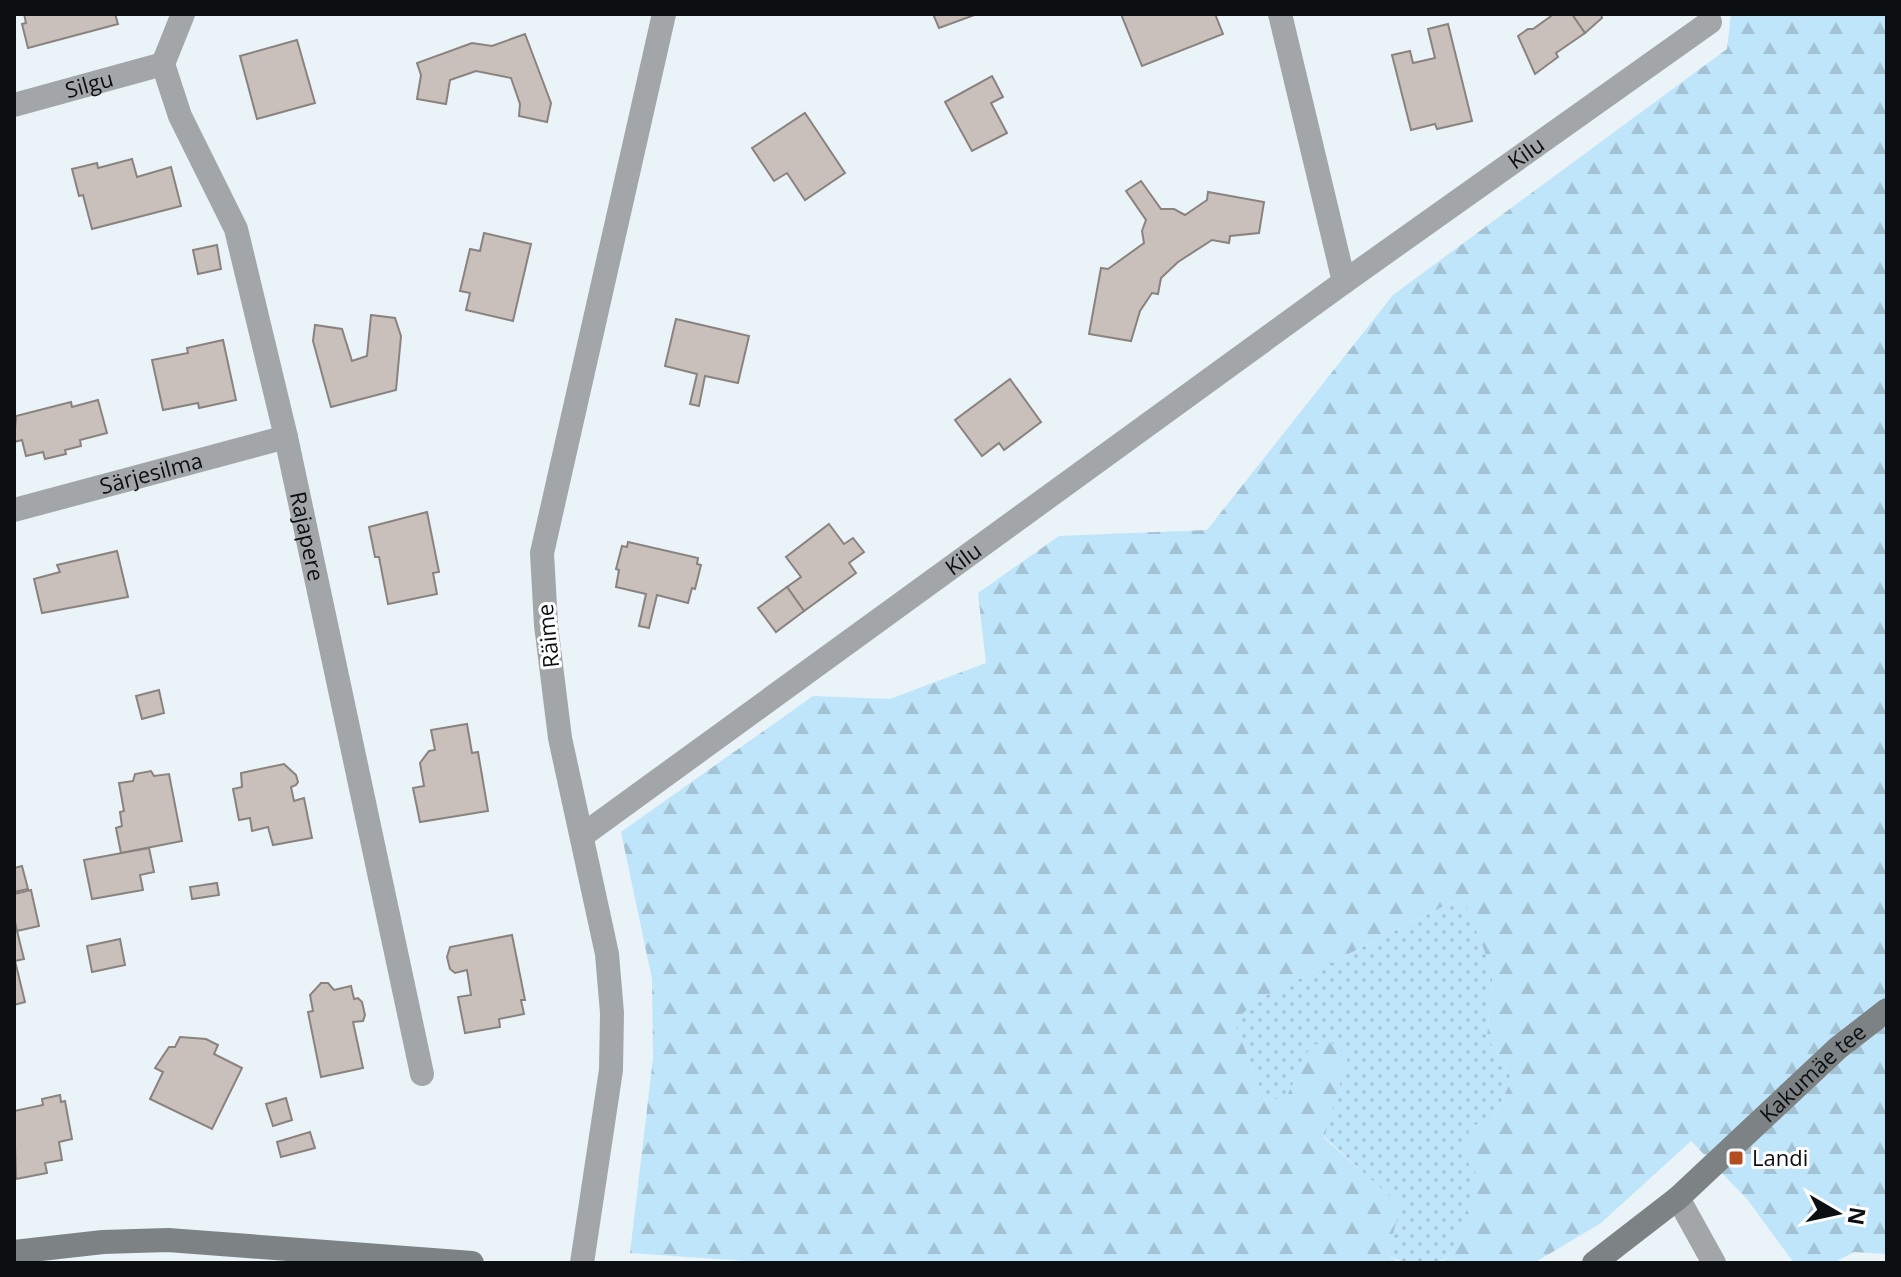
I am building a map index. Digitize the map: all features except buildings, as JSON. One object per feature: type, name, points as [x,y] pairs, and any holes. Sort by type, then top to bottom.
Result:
[{"type":"street","points":[[163,64],[183,14]]},
{"type":"street","name":"Räime","points":[[582,1263],[611,1070],[612,1013],[607,954],[560,738],[546,625],[542,553],[664,14]]},
{"type":"street","points":[[1280,14],[1344,282]]},
{"type":"street","name":"Kilu","points":[[583,835],[1344,282],[1710,22]]},
{"type":"street","name":"Silgu","points":[[14,105],[163,64]]},
{"type":"street","name":"Rajapere","points":[[163,64],[180,116],[236,229],[286,437],[422,1074]]},
{"type":"street","name":"Särjesilma","points":[[14,510],[286,437]]},
{"type":"street","name":"Kakumäe tee","points":[[1594,1263],[1678,1198],[1838,1048],[1887,1010]]},
{"type":"street","points":[[1678,1198],[1714,1263]]},
{"type":"street","points":[[14,1252],[103,1242],[168,1240],[472,1263]]},
{"type":"green space","points":[[1731,14],[1887,14],[1887,1254],[1854,1252],[1833,1263],[1794,1263],[1747,1199],[1691,1141],[1601,1223],[1534,1263],[1439,1263],[1451,1256],[1478,1176],[1457,1148],[1472,1126],[1492,1120],[1512,1079],[1487,1036],[1493,972],[1467,908],[1456,900],[1261,998],[1234,1021],[1264,1098],[1285,1100],[1311,1045],[1331,1042],[1348,1057],[1324,1138],[1401,1206],[1387,1254],[1399,1263],[775,1263],[630,1253],[653,1058],[652,979],[621,832],[813,696],[890,699],[986,663],[978,593],[1059,536],[1207,530],[1393,295],[1727,49]]},
{"type":"green space","points":[[1456,900],[1467,907],[1493,972],[1487,1036],[1512,1079],[1492,1120],[1472,1126],[1479,1176],[1451,1256],[1436,1262],[1410,1263],[1387,1254],[1400,1206],[1285,1101],[1264,1098],[1234,1021],[1261,998]]},
{"type":"place","name":"Landi","points":[[1736,1158]]}]
